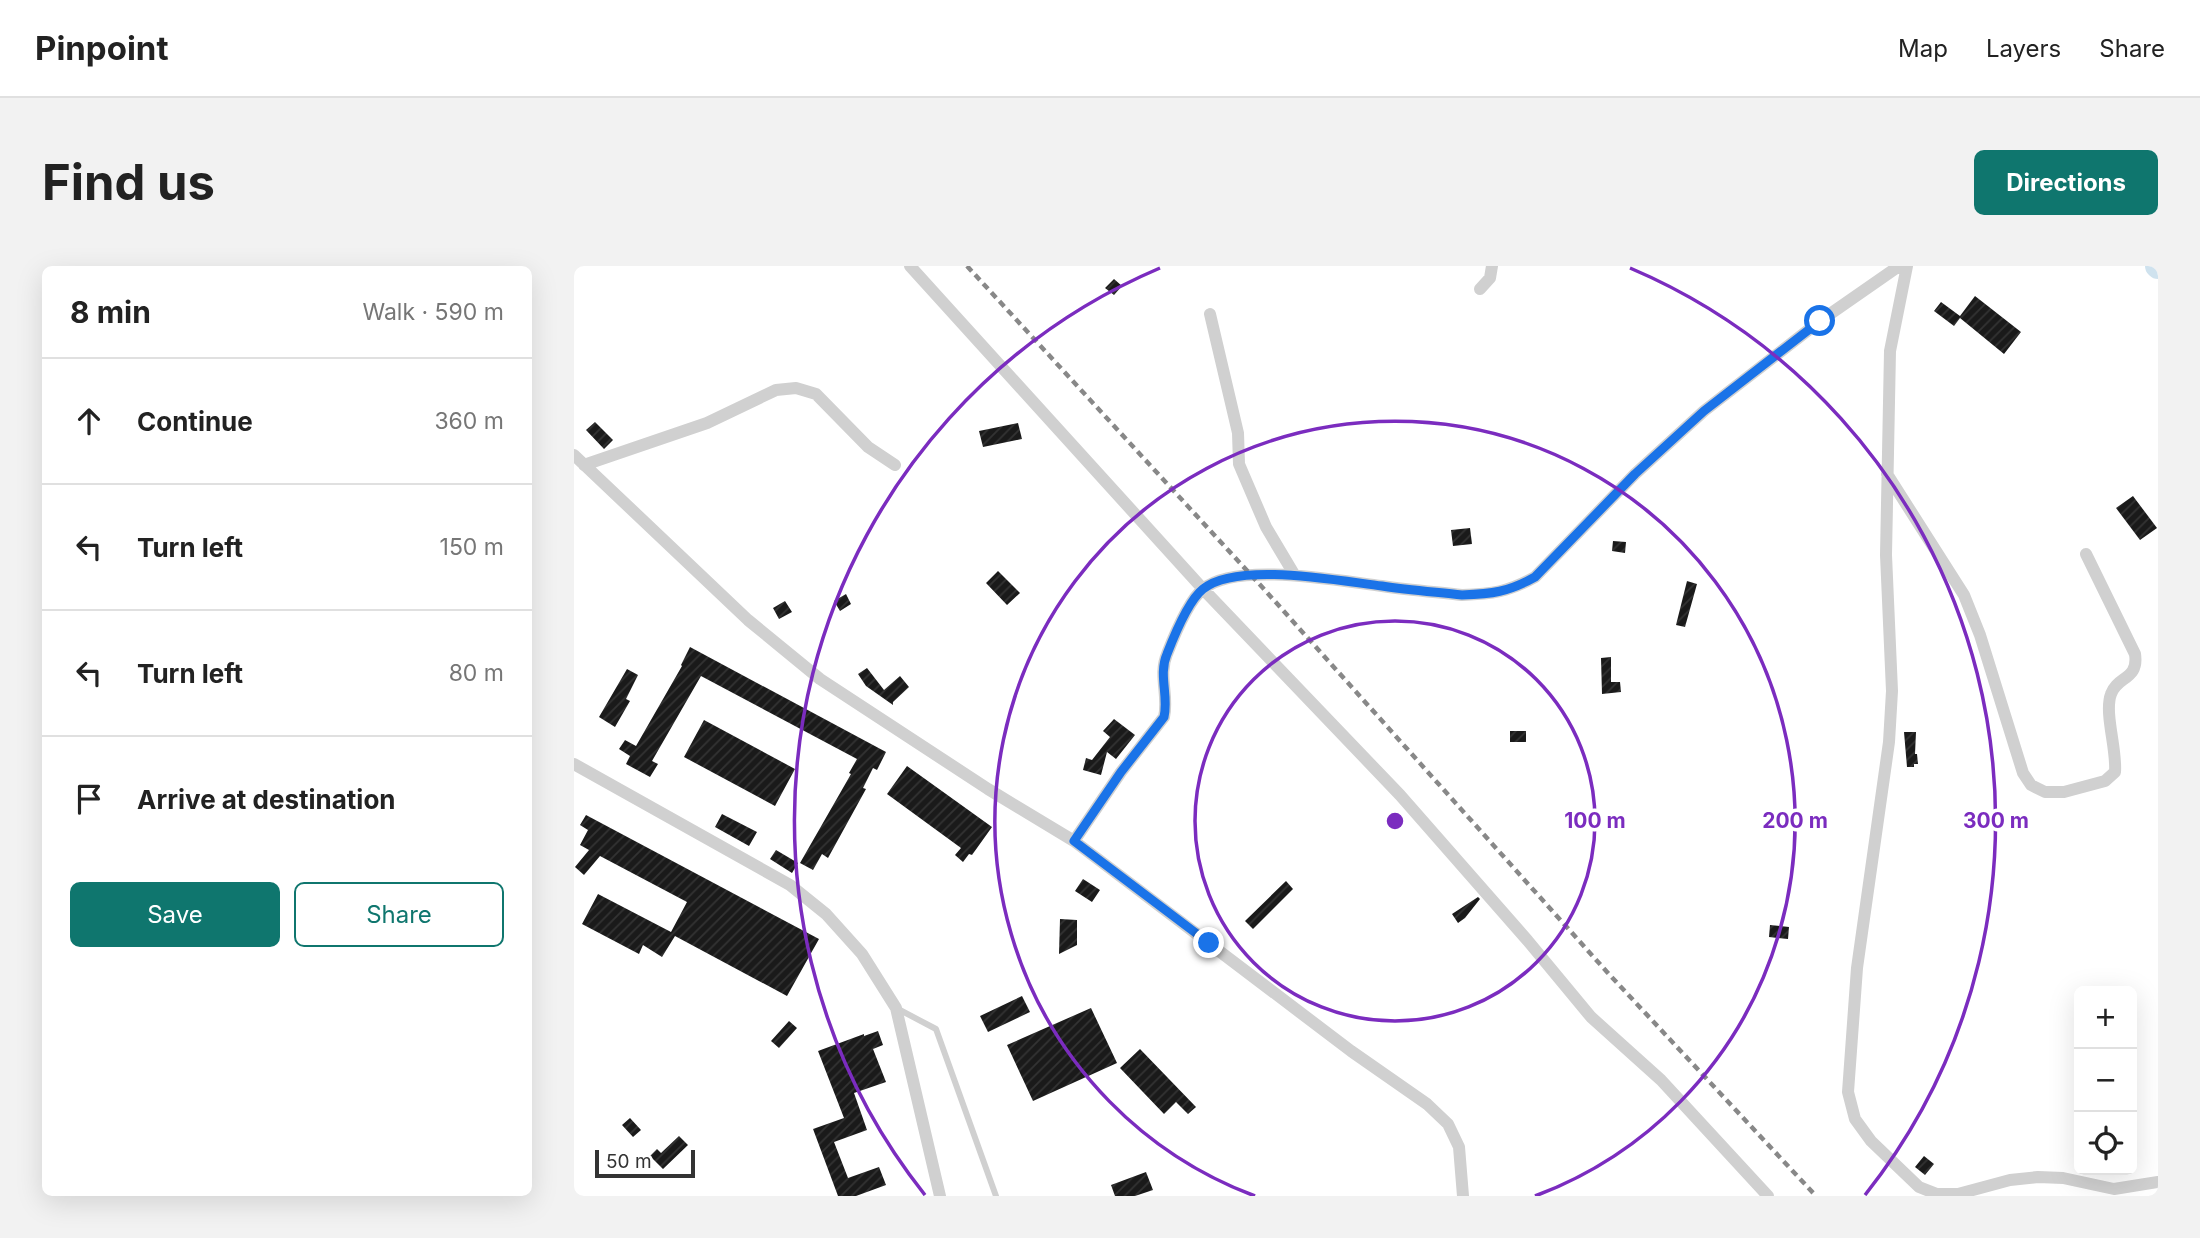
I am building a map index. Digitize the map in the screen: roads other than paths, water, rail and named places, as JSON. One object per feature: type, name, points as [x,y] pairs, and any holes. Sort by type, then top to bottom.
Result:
[{"type":"street","points":[[910,266],[1203,589],[1400,796],[1528,940],[1591,1017],[1661,1080],[1769,1196]]},
{"type":"street","points":[[1480,289],[1489,278],[1492,266]]},
{"type":"street","points":[[1074,841],[1121,772],[1164,717],[1166,707],[1162,681],[1165,657],[1189,606],[1203,589],[1224,578],[1294,574],[1462,595],[1490,594],[1514,588],[1535,577],[1635,474],[1704,411],[1820,321],[1899,266]]},
{"type":"street","points":[[1907,266],[1890,351],[1886,555],[1892,691],[1889,742],[1857,968],[1848,1091],[1856,1119],[1871,1141],[1919,1186],[1937,1195],[1958,1194],[2010,1180],[2038,1177],[2063,1178],[2114,1188],[2158,1182]]},
{"type":"street","points":[[1210,314],[1238,433],[1239,464],[1266,527],[1294,574]]},
{"type":"street","points":[[579,460],[707,423],[776,390],[796,388],[816,394],[868,447],[895,465]]},
{"type":"street","points":[[579,460],[748,620],[820,679],[988,789],[1074,841],[1351,1051],[1427,1104],[1448,1124],[1459,1147],[1463,1196]]},
{"type":"street","points":[[1887,474],[1964,595],[1980,635],[2023,773],[2031,785],[2045,792],[2064,792],[2105,781],[2115,772],[2117,758],[2108,704],[2112,690],[2133,671],[2136,663],[2086,554]]},
{"type":"street","points":[[574,764],[790,885],[826,914],[862,954],[896,1009],[940,1196]]},
{"type":"lane","points":[[896,1009],[936,1029],[996,1196]]},
{"type":"railway","points":[[967,266],[1263,588],[1607,972],[1816,1196]]}]
